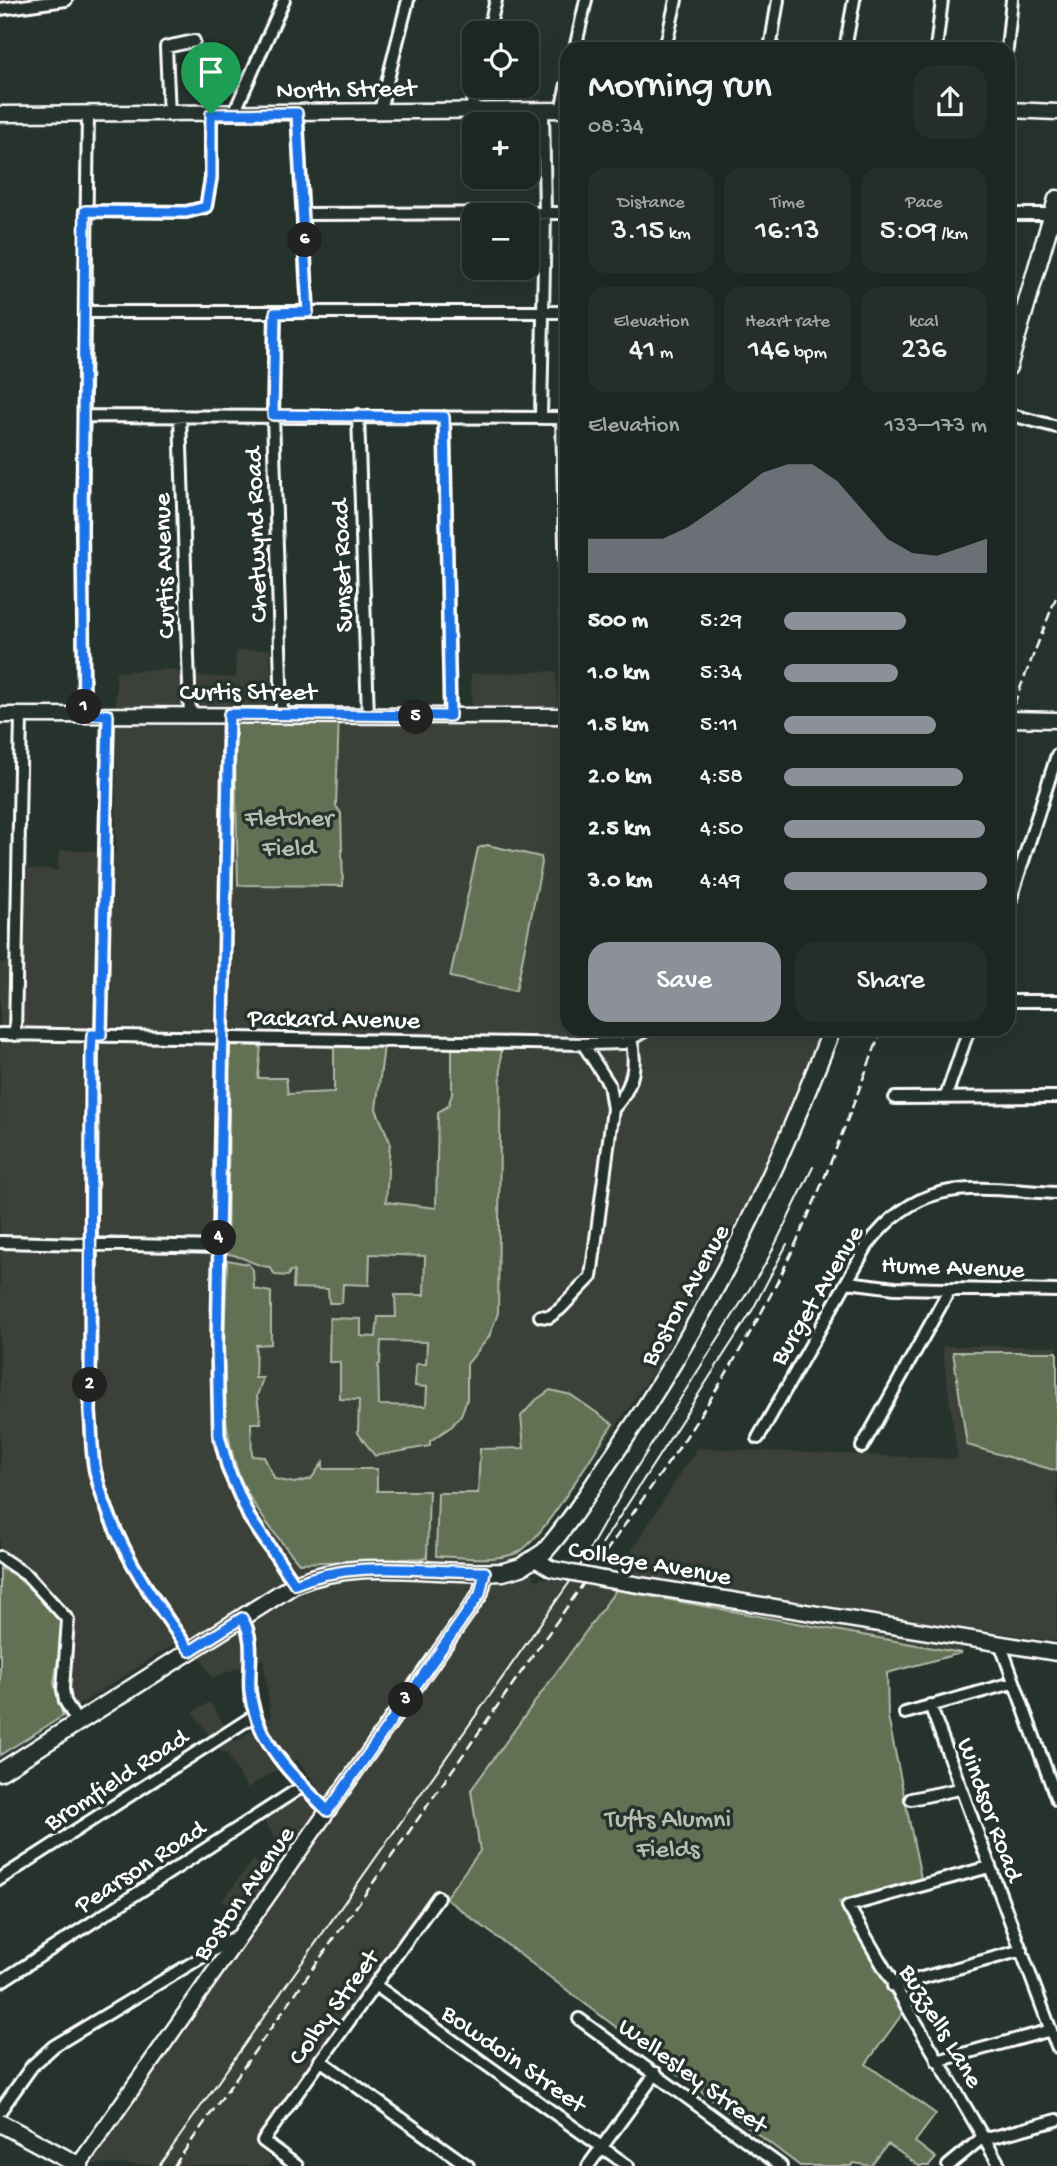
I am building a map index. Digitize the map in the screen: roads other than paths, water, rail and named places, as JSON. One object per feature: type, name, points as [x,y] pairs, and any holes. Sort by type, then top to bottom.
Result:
[{"type":"main road","points":[[1015,314],[1055,207]]},
{"type":"main road","name":"Boston Avenue","points":[[535,1559],[554,1541],[639,1419],[706,1311],[777,1167],[829,1036]]},
{"type":"main road","name":"College Avenue","points":[[0,1772],[295,1584],[322,1573],[370,1569],[485,1572],[514,1570],[535,1559]]},
{"type":"main road","points":[[0,2123],[79,2166]]},
{"type":"street","points":[[0,9],[66,0]]},
{"type":"street","points":[[234,113],[284,0]]},
{"type":"street","points":[[380,110],[408,0]]},
{"type":"street","points":[[491,21],[496,0]]},
{"type":"street","points":[[577,42],[586,0]]},
{"type":"street","points":[[666,42],[676,0]]},
{"type":"street","points":[[771,42],[778,0]]},
{"type":"street","points":[[846,42],[854,0]]},
{"type":"street","points":[[937,42],[942,0]]},
{"type":"street","points":[[1008,42],[1012,0]]},
{"type":"street","points":[[169,115],[166,47],[194,41]]},
{"type":"street","points":[[471,110],[474,98]]},
{"type":"street","name":"North Street","points":[[0,114],[169,115],[380,110],[560,110]]},
{"type":"street","points":[[541,417],[545,213],[543,110]]},
{"type":"street","points":[[1015,110],[1057,112]]},
{"type":"street","points":[[297,113],[308,312]]},
{"type":"street","points":[[84,714],[82,529],[88,114]]},
{"type":"street","points":[[85,211],[186,212],[206,207],[211,178],[211,114]]},
{"type":"street","points":[[1015,213],[1055,207]]},
{"type":"street","points":[[304,214],[560,213]]},
{"type":"street","points":[[86,312],[560,312]]},
{"type":"street","name":"Chetwynd Road","points":[[275,313],[273,415],[282,714]]},
{"type":"street","name":"Sunset Road","points":[[358,415],[368,716]]},
{"type":"street","points":[[85,416],[560,418]]},
{"type":"street","name":"Curtis Avenue","points":[[180,416],[190,715]]},
{"type":"street","points":[[1015,416],[1057,427]]},
{"type":"street","points":[[444,417],[450,716]]},
{"type":"street","points":[[229,714],[219,1247],[219,1435],[240,1502],[295,1584]]},
{"type":"street","name":"Curtis Street","points":[[0,715],[560,716]]},
{"type":"street","points":[[15,1035],[21,715]]},
{"type":"street","points":[[108,715],[92,1245],[90,1412],[94,1468],[107,1511],[126,1556],[147,1592],[190,1651]]},
{"type":"street","points":[[1015,719],[1057,720]]},
{"type":"street","points":[[1015,886],[1057,755]]},
{"type":"street","points":[[1015,1000],[1057,1001]]},
{"type":"street","name":"Packard Avenue","points":[[0,1034],[583,1044],[624,1042],[631,1039]]},
{"type":"street","points":[[613,1109],[625,1096],[634,1074],[631,1039],[636,1036]]},
{"type":"street","points":[[946,1096],[967,1036]]},
{"type":"street","points":[[540,1316],[550,1317],[591,1277],[613,1109],[609,1084],[583,1044]]},
{"type":"street","points":[[895,1098],[1057,1097]]},
{"type":"street","name":"Burget Avenue","points":[[758,1438],[867,1246],[884,1224],[925,1197],[949,1189],[1057,1193]]},
{"type":"street","points":[[0,1242],[219,1247]]},
{"type":"street","name":"Hume Avenue","points":[[848,1282],[950,1289],[1057,1291]]},
{"type":"street","points":[[862,1447],[950,1289]]},
{"type":"street","points":[[0,1557],[28,1576],[68,1620],[63,1689],[65,1700],[77,1722]]},
{"type":"street","name":"College Avenue","points":[[535,1559],[552,1569],[603,1579],[1057,1653]]},
{"type":"street","name":"Boston Avenue","points":[[79,2166],[480,1594],[485,1572]]},
{"type":"street","points":[[242,1618],[249,1628],[252,1644],[248,1663],[255,1715],[287,1771],[328,1811]]},
{"type":"street","points":[[1000,1643],[1012,1683],[1057,1800]]},
{"type":"street","points":[[905,1713],[1012,1683]]},
{"type":"street","name":"Windsor Road","points":[[930,1704],[959,1789],[1057,2046]]},
{"type":"street","name":"Bromfield Road","points":[[0,1879],[255,1715]]},
{"type":"street","name":"Pearson Road","points":[[0,1982],[303,1786]]},
{"type":"street","points":[[911,1800],[959,1789]]},
{"type":"street","name":"Buzzells Lane","points":[[989,1867],[848,1906],[1000,2166]]},
{"type":"street","name":"Colby Street","points":[[282,2155],[263,2141],[438,1897]]},
{"type":"street","points":[[0,2111],[33,2066],[54,2046],[243,1933]]},
{"type":"street","points":[[893,1986],[1022,1950]]},
{"type":"street","name":"Bowdoin Street","points":[[375,1985],[628,2166]]},
{"type":"street","name":"Wellesley Street","points":[[579,2019],[781,2166]]},
{"type":"street","points":[[937,2061],[1051,2030]]},
{"type":"street","points":[[320,2060],[468,2166]]},
{"type":"street","points":[[587,2166],[656,2073]]},
{"type":"street","points":[[948,2166],[983,2137],[990,2138],[1057,2120]]},
{"type":"street","points":[[274,2166],[282,2155],[297,2166]]},
{"type":"tram line","points":[[159,2166],[576,1573],[629,1480],[766,1263],[813,1167]]},
{"type":"tram line","points":[[602,1544],[752,1311],[787,1244]]},
{"type":"railway","points":[[1015,701],[1057,595]]},
{"type":"railway","points":[[174,2166],[678,1449],[723,1379],[765,1306],[803,1228],[879,1036]]},
{"type":"park label","name":"Fletcher Field","points":[[289,831]]},
{"type":"park label","name":"Tufts Alumni Fields","points":[[668,1832]]}]
